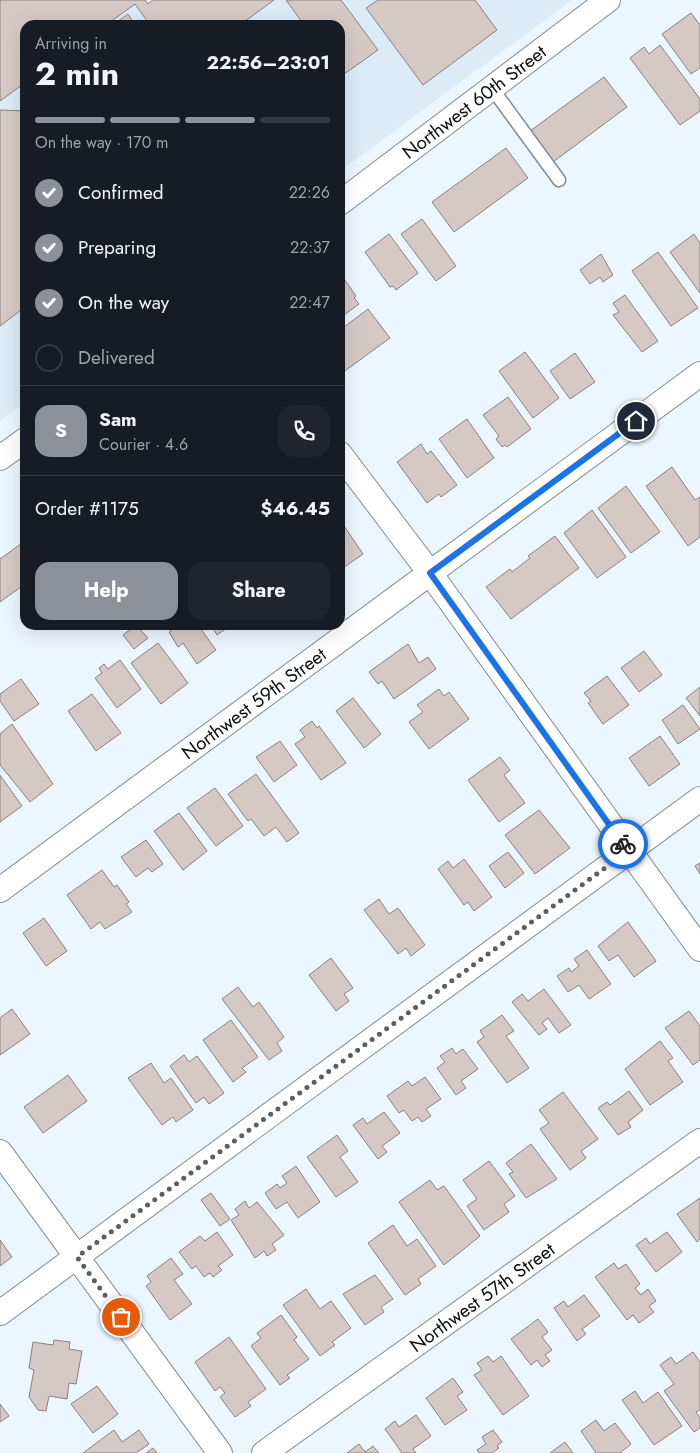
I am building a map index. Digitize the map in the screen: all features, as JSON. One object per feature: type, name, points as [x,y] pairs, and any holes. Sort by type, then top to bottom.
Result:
[{"type":"street","name":"Northwest 60th Street","points":[[345,199],[608,0]]},
{"type":"street","name":"Northwest 59th Street","points":[[0,890],[700,374]]},
{"type":"street","points":[[0,458],[20,444]]},
{"type":"street","points":[[345,461],[430,573],[700,949]]},
{"type":"street","points":[[0,1313],[700,799]]},
{"type":"street","name":"Northwest 57th Street","points":[[264,1453],[700,1142]]},
{"type":"street","points":[[0,1152],[220,1453]]},
{"type":"lane","points":[[491,87],[560,180]]},
{"type":"shaded area","points":[[0,0],[572,0],[345,167],[345,20],[20,20],[20,406],[0,421]]},
{"type":"building","points":[[0,0],[145,0],[148,4],[153,0],[274,0],[247,20],[146,20],[135,4],[113,20],[20,20],[20,87],[0,101]]},
{"type":"building","points":[[286,0],[341,0],[378,50],[345,73],[345,20],[300,20]]},
{"type":"building","points":[[378,0],[475,0],[497,30],[423,85],[366,8]]},
{"type":"building","points":[[691,13],[700,25],[700,68],[691,74],[662,34]]},
{"type":"building","points":[[128,14],[132,20],[120,20]]},
{"type":"building","points":[[660,45],[700,99],[700,111],[680,125],[630,58],[644,47],[649,54]]},
{"type":"building","points":[[604,77],[627,107],[553,162],[530,131]]},
{"type":"building","points":[[0,110],[20,111],[20,311],[0,326]]},
{"type":"building","points":[[506,148],[528,178],[454,232],[432,202]]},
{"type":"building","points":[[422,219],[456,266],[436,281],[401,234]]},
{"type":"building","points":[[389,234],[418,273],[396,290],[393,286],[390,287],[365,252]]},
{"type":"building","points":[[694,234],[700,243],[700,293],[670,252]]},
{"type":"building","points":[[658,252],[698,308],[671,326],[632,271]]},
{"type":"building","points":[[601,254],[613,275],[603,282],[600,277],[590,284],[580,270]]},
{"type":"building","points":[[345,280],[356,296],[354,298],[359,304],[345,314]]},
{"type":"building","points":[[625,295],[658,341],[642,352],[613,315],[619,312],[613,303]]},
{"type":"building","points":[[368,309],[390,338],[345,371],[345,326]]},
{"type":"building","points":[[525,352],[559,398],[533,418],[499,371]]},
{"type":"building","points":[[575,353],[595,382],[570,399],[550,371]]},
{"type":"building","points":[[508,397],[531,429],[507,447],[505,445],[502,447],[496,439],[499,436],[483,415]]},
{"type":"building","points":[[467,419],[494,458],[467,478],[439,439]]},
{"type":"building","points":[[421,444],[427,454],[431,451],[457,485],[441,497],[439,494],[427,503],[397,462]]},
{"type":"building","points":[[672,467],[695,500],[700,497],[700,537],[688,546],[646,486]]},
{"type":"building","points":[[626,486],[660,532],[631,553],[598,508]]},
{"type":"building","points":[[592,510],[626,557],[597,578],[564,533]]},
{"type":"building","points":[[345,527],[363,554],[345,567]]},
{"type":"building","points":[[555,536],[579,568],[511,619],[486,587],[510,569],[512,572],[530,558],[528,556]]},
{"type":"building","points":[[20,545],[20,588],[0,602],[0,559]]},
{"type":"building","points":[[130,630],[141,630],[148,638],[134,649],[123,635]]},
{"type":"building","points":[[172,630],[202,630],[216,650],[197,664],[183,643],[178,647],[169,632]]},
{"type":"building","points":[[214,630],[224,630],[217,635]]},
{"type":"building","points":[[158,643],[188,683],[161,704],[131,663]]},
{"type":"building","points":[[408,644],[419,663],[428,657],[436,669],[394,699],[382,681],[378,684],[369,672]]},
{"type":"building","points":[[644,651],[662,675],[639,692],[621,668]]},
{"type":"building","points":[[120,660],[141,689],[117,708],[95,678],[102,673],[99,668],[104,664],[108,669]]},
{"type":"building","points":[[607,676],[629,705],[603,724],[588,703],[591,701],[584,693]]},
{"type":"building","points":[[21,679],[39,704],[14,721],[0,701],[0,694]]},
{"type":"building","points":[[700,687],[700,716],[686,698]]},
{"type":"building","points":[[439,689],[444,696],[449,692],[469,719],[429,749],[409,722],[423,712],[417,705]]},
{"type":"building","points":[[92,694],[121,733],[96,751],[68,711]]},
{"type":"building","points":[[353,698],[381,734],[364,748],[336,711]]},
{"type":"building","points":[[683,705],[700,729],[678,744],[662,720]]},
{"type":"building","points":[[312,721],[317,728],[319,726],[346,763],[321,780],[295,744],[305,737],[300,730]]},
{"type":"building","points":[[12,724],[53,784],[30,802],[0,765],[0,734]]},
{"type":"building","points":[[660,736],[680,764],[649,786],[629,758]]},
{"type":"building","points":[[280,741],[297,765],[274,782],[256,757]]},
{"type":"building","points":[[500,757],[510,770],[504,775],[525,803],[499,822],[468,780]]},
{"type":"building","points":[[256,774],[299,833],[287,842],[276,827],[264,836],[251,819],[248,821],[228,794]]},
{"type":"building","points":[[0,775],[22,806],[0,822]]},
{"type":"building","points":[[215,788],[243,826],[216,846],[187,808]]},
{"type":"building","points":[[539,810],[570,848],[535,874],[505,835]]},
{"type":"building","points":[[179,813],[207,851],[183,870],[154,831]]},
{"type":"building","points":[[146,840],[163,864],[152,872],[148,868],[136,877],[121,857]]},
{"type":"building","points":[[508,852],[524,873],[505,888],[489,866]]},
{"type":"building","points":[[464,859],[492,897],[474,911],[468,902],[464,905],[438,869],[448,861],[453,868]]},
{"type":"building","points":[[700,863],[700,874],[695,866]]},
{"type":"building","points":[[102,870],[114,887],[117,885],[129,902],[126,904],[132,912],[105,929],[100,922],[91,929],[67,895]]},
{"type":"building","points":[[379,899],[389,914],[398,908],[425,945],[411,956],[406,948],[398,954],[364,910]]},
{"type":"building","points":[[44,918],[67,951],[46,966],[23,933]]},
{"type":"building","points":[[628,922],[656,961],[634,977],[618,955],[609,961],[598,946]]},
{"type":"building","points":[[587,950],[611,984],[589,999],[579,985],[568,992],[557,976],[569,968],[571,972],[579,966],[574,959]]},
{"type":"building","points":[[331,958],[353,988],[344,994],[349,1001],[336,1011],[309,975]]},
{"type":"building","points":[[238,987],[253,1007],[259,1002],[284,1037],[277,1043],[282,1051],[269,1060],[222,999]]},
{"type":"building","points":[[544,989],[571,1025],[559,1033],[548,1018],[542,1023],[547,1029],[539,1035],[512,1002],[522,994],[528,1001]]},
{"type":"building","points":[[12,1009],[30,1034],[0,1055],[0,1018]]},
{"type":"building","points":[[689,1011],[700,1026],[700,1060],[693,1065],[665,1028]]},
{"type":"building","points":[[502,1015],[514,1031],[506,1036],[529,1068],[507,1083],[477,1042],[484,1037],[480,1031]]},
{"type":"building","points":[[231,1020],[258,1057],[242,1068],[246,1072],[233,1082],[203,1040]]},
{"type":"building","points":[[660,1041],[673,1058],[668,1061],[683,1082],[650,1105],[625,1069]]},
{"type":"building","points":[[452,1048],[456,1054],[463,1049],[478,1069],[461,1081],[466,1088],[456,1095],[437,1068],[445,1062],[440,1056]]},
{"type":"building","points":[[184,1055],[189,1062],[197,1056],[224,1093],[209,1104],[204,1097],[196,1103],[170,1066]]},
{"type":"building","points":[[151,1063],[164,1083],[171,1078],[193,1110],[176,1122],[173,1117],[162,1125],[128,1078]]},
{"type":"building","points":[[68,1075],[87,1101],[43,1133],[24,1107]]},
{"type":"building","points":[[425,1077],[441,1099],[426,1109],[431,1116],[422,1122],[418,1117],[412,1121],[404,1110],[399,1113],[387,1096],[408,1081],[412,1086]]},
{"type":"building","points":[[629,1091],[643,1110],[628,1122],[631,1127],[618,1135],[598,1108],[607,1102],[610,1105]]},
{"type":"building","points":[[563,1092],[598,1139],[581,1151],[586,1158],[570,1170],[540,1129],[549,1123],[539,1110]]},
{"type":"building","points":[[384,1112],[400,1133],[382,1146],[387,1152],[378,1159],[353,1125],[363,1118],[367,1124]]},
{"type":"building","points":[[337,1135],[348,1151],[340,1157],[358,1182],[336,1197],[307,1157]]},
{"type":"building","points":[[531,1144],[557,1179],[526,1198],[509,1174],[513,1172],[506,1163]]},
{"type":"building","points":[[489,1161],[515,1196],[504,1204],[509,1212],[484,1230],[467,1206],[477,1199],[463,1180]]},
{"type":"building","points":[[296,1166],[320,1202],[298,1218],[287,1202],[276,1209],[265,1193],[277,1184],[280,1188],[287,1183],[282,1176]]},
{"type":"building","points":[[430,1180],[437,1190],[444,1186],[480,1236],[444,1265],[399,1202]]},
{"type":"building","points":[[211,1193],[230,1219],[220,1226],[201,1200]]},
{"type":"building","points":[[700,1198],[700,1239],[697,1242],[677,1214]]},
{"type":"building","points":[[245,1201],[249,1208],[257,1202],[284,1235],[272,1244],[276,1250],[267,1256],[264,1251],[255,1258],[231,1220],[239,1215],[235,1209]]},
{"type":"building","points":[[393,1225],[407,1246],[417,1239],[436,1266],[418,1279],[421,1284],[405,1295],[368,1243]]},
{"type":"building","points":[[217,1232],[233,1255],[218,1266],[222,1270],[213,1277],[210,1273],[204,1277],[196,1266],[192,1269],[179,1252],[200,1236],[205,1241]]},
{"type":"building","points":[[667,1232],[682,1252],[656,1272],[636,1245],[646,1238],[650,1244]]},
{"type":"building","points":[[0,1240],[12,1257],[0,1266]]},
{"type":"building","points":[[171,1258],[183,1274],[174,1280],[192,1304],[170,1320],[146,1286],[151,1282],[147,1276]]},
{"type":"building","points":[[614,1263],[618,1269],[626,1264],[640,1284],[635,1288],[641,1295],[648,1289],[656,1301],[649,1306],[654,1312],[639,1323],[633,1315],[627,1320],[595,1277]]},
{"type":"building","points":[[375,1275],[393,1299],[381,1307],[384,1312],[365,1325],[343,1294]]},
{"type":"building","points":[[306,1289],[320,1309],[331,1301],[351,1328],[332,1342],[335,1345],[320,1356],[283,1305]]},
{"type":"building","points":[[584,1295],[600,1316],[582,1329],[586,1334],[577,1341],[554,1308],[564,1301],[568,1307]]},
{"type":"building","points":[[281,1315],[297,1337],[294,1340],[309,1359],[287,1375],[290,1378],[280,1385],[251,1346],[261,1338],[257,1333]]},
{"type":"building","points":[[538,1319],[548,1332],[542,1337],[552,1350],[545,1355],[550,1361],[542,1367],[537,1360],[531,1365],[511,1339]]},
{"type":"building","points":[[229,1337],[266,1389],[248,1402],[251,1406],[235,1417],[220,1397],[225,1393],[220,1387],[215,1391],[195,1362]]},
{"type":"building","points":[[54,1340],[70,1342],[69,1349],[82,1351],[76,1384],[69,1383],[67,1399],[49,1396],[46,1411],[38,1410],[29,1397],[34,1370],[29,1368],[33,1342],[53,1345]]},
{"type":"building","points":[[693,1352],[700,1362],[700,1410],[696,1412],[700,1418],[700,1428],[694,1432],[664,1391],[674,1384],[660,1365],[671,1357],[676,1364]]},
{"type":"building","points":[[488,1356],[493,1362],[501,1356],[529,1396],[503,1415],[474,1375],[482,1370],[477,1363]]},
{"type":"building","points":[[453,1378],[463,1392],[457,1396],[467,1410],[445,1425],[426,1398]]},
{"type":"building","points":[[97,1386],[118,1414],[93,1433],[71,1404]]},
{"type":"building","points":[[635,1391],[643,1403],[658,1392],[682,1426],[654,1445],[622,1400]]},
{"type":"building","points":[[0,1404],[9,1416],[0,1422]]},
{"type":"building","points":[[416,1415],[431,1436],[413,1449],[416,1453],[402,1453],[385,1429],[395,1421],[399,1427]]},
{"type":"building","points":[[596,1420],[604,1431],[615,1423],[631,1444],[620,1453],[596,1453],[581,1431]]},
{"type":"building","points":[[114,1430],[122,1442],[139,1430],[149,1444],[136,1453],[83,1453]]},
{"type":"building","points":[[493,1430],[502,1442],[497,1446],[499,1448],[492,1453],[479,1453],[477,1450],[486,1444],[482,1437]]},
{"type":"building","points":[[565,1442],[573,1453],[550,1453]]},
{"type":"building","points":[[359,1444],[365,1452],[373,1446],[379,1453],[347,1453]]},
{"type":"building","points":[[153,1448],[157,1453],[146,1453]]},
{"type":"way so far","points":[[121,1317],[77,1257],[628,851],[623,844]]},
{"type":"route","points":[[623,844],[430,573],[636,421]]}]
